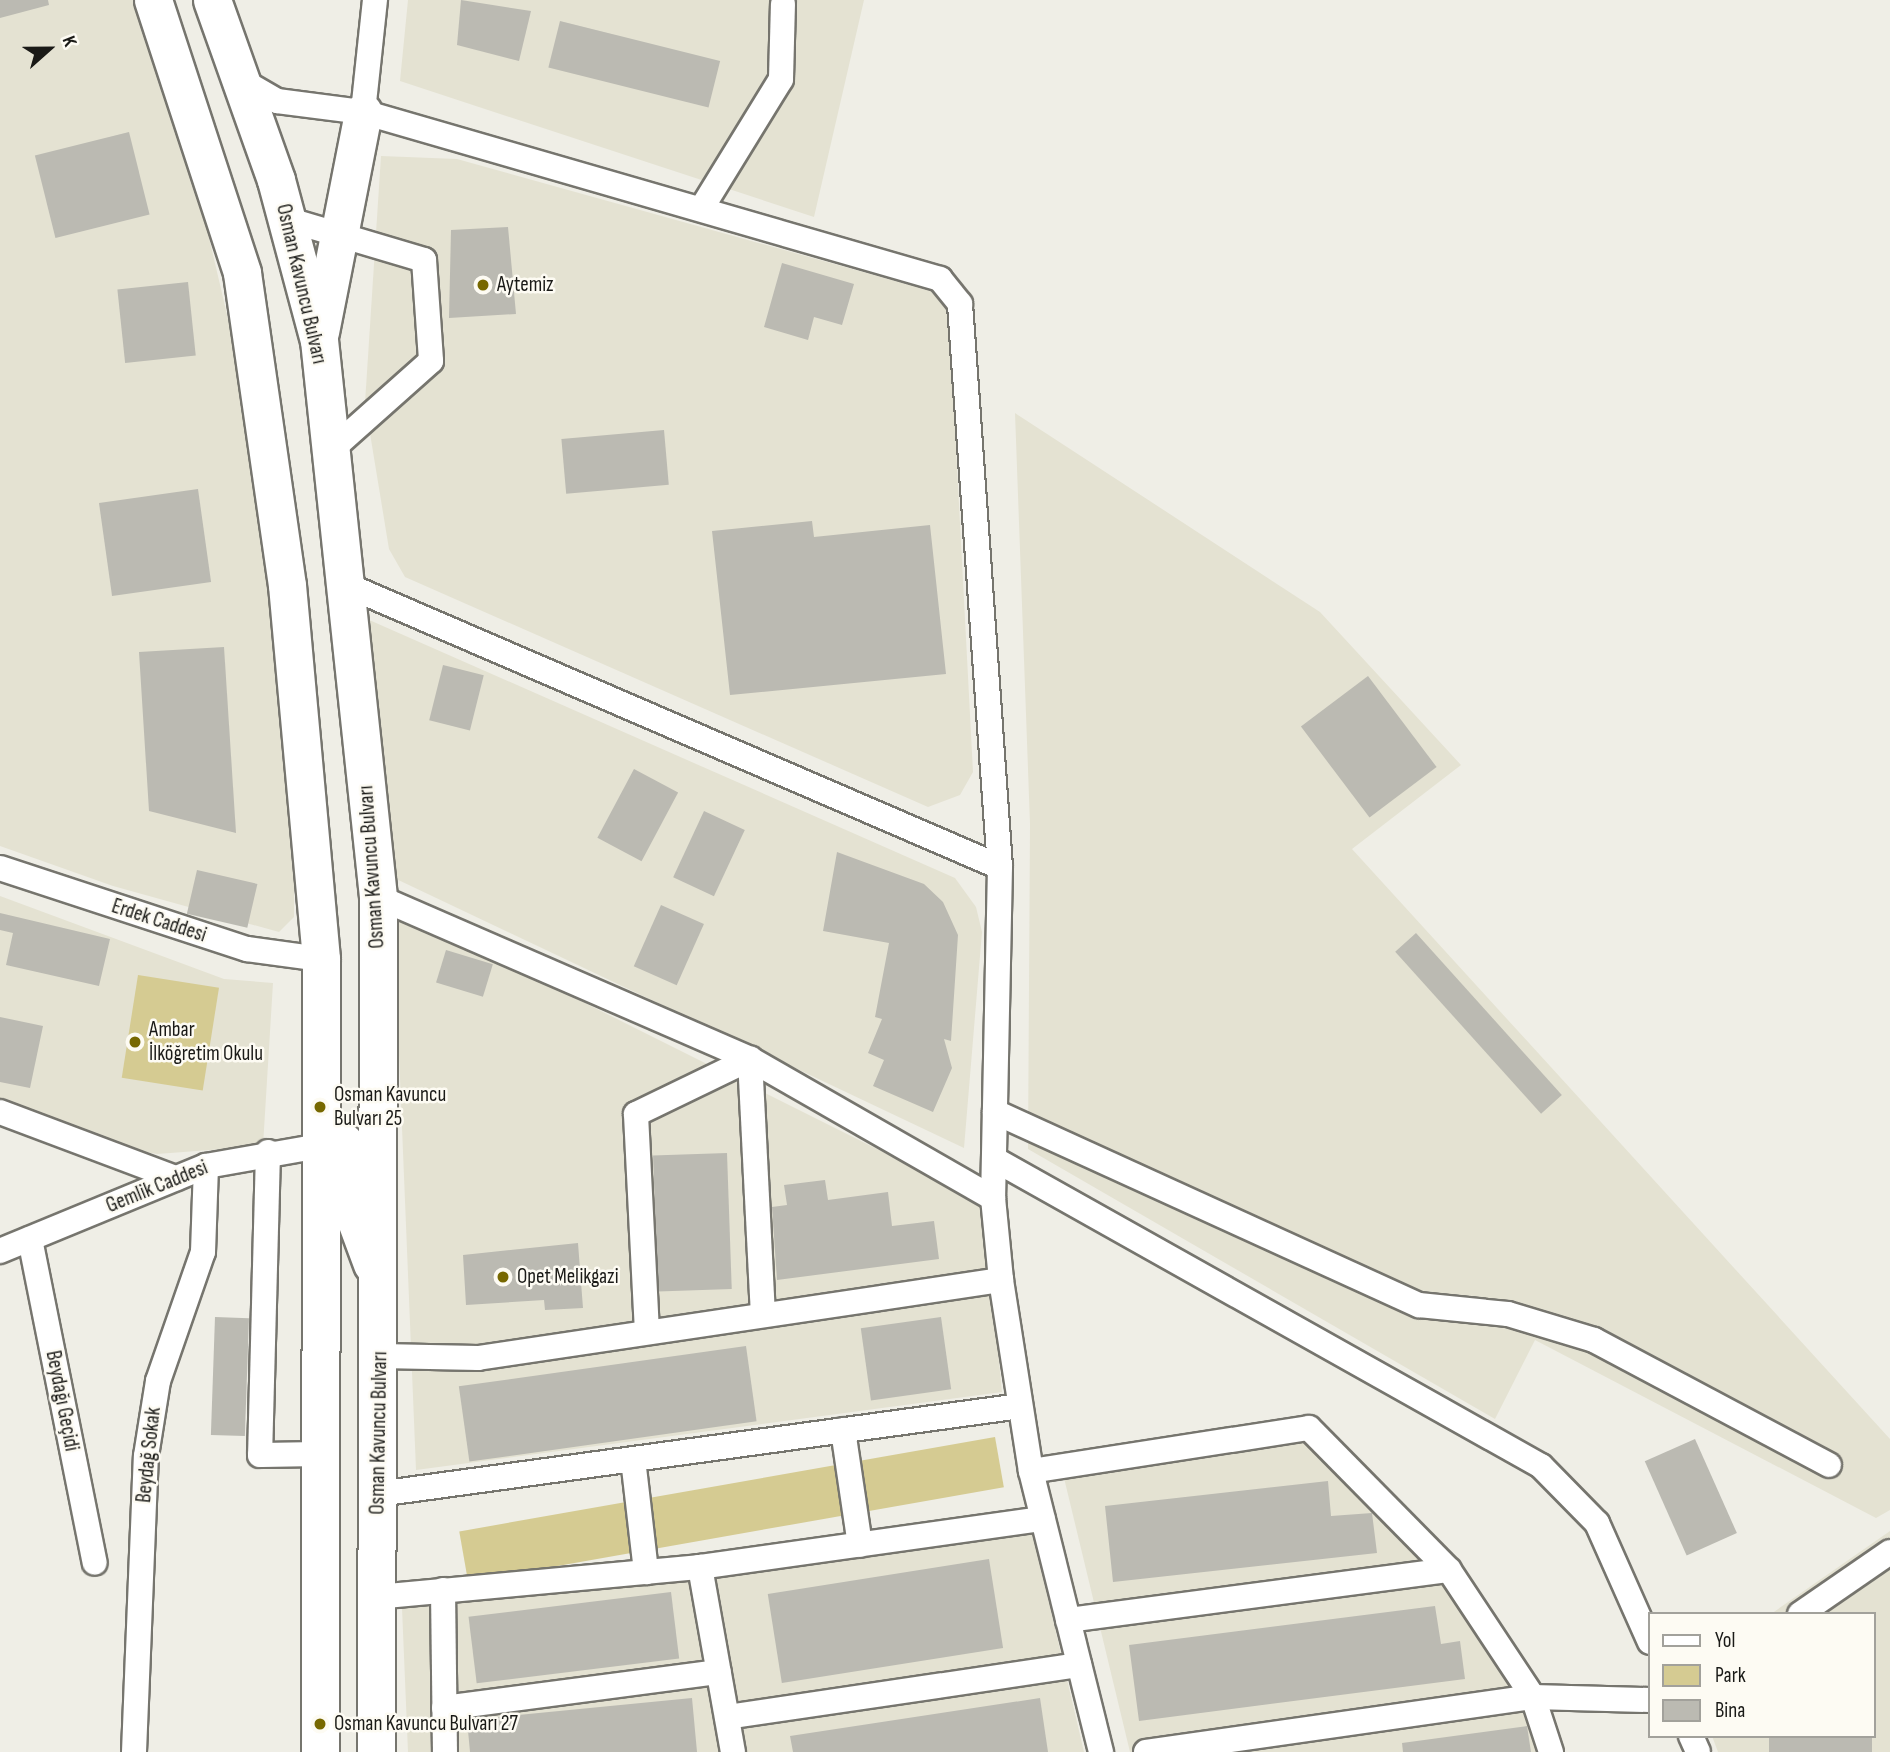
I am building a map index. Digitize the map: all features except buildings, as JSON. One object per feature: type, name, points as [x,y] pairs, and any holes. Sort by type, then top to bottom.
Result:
[{"type":"highway","points":[[153,0],[242,273],[287,585],[321,959],[320,1752]]},
{"type":"highway","name":"Osman Kavuncu Bulvarı","points":[[212,0],[286,219],[318,340],[378,897],[381,1356],[376,1752]]},
{"type":"highway","points":[[318,340],[363,112]]},
{"type":"highway","points":[[321,959],[342,974],[345,1191],[380,1284]]},
{"type":"street","points":[[363,112],[375,0]]},
{"type":"street","points":[[703,206],[781,79],[783,4]]},
{"type":"street","points":[[241,80],[276,101],[363,112],[703,206],[940,279],[960,304],[1000,867],[993,1198],[1001,1280],[1031,1471],[1101,1752]]},
{"type":"street","points":[[286,219],[340,232],[424,260],[431,361],[330,451]]},
{"type":"street","points":[[344,584],[1000,867]]},
{"type":"street","name":"Erdek Caddesi","points":[[0,868],[247,949],[321,959]]},
{"type":"street","points":[[378,897],[750,1059],[993,1198]]},
{"type":"street","points":[[750,1059],[763,1315]]},
{"type":"street","points":[[647,1332],[636,1114],[750,1059]]},
{"type":"street","points":[[0,1112],[176,1178]]},
{"type":"street","points":[[995,1112],[1419,1305],[1508,1314],[1594,1340],[1829,1465]]},
{"type":"street","name":"Gemlik Caddesi","points":[[0,1251],[206,1166],[268,1152],[320,1146]]},
{"type":"street","points":[[268,1152],[260,1455],[320,1454]]},
{"type":"street","points":[[994,1159],[1541,1466],[1597,1522],[1648,1637]]},
{"type":"street","name":"Beydağ Sokak","points":[[134,1752],[146,1456],[158,1381],[203,1252],[206,1166]]},
{"type":"street","name":"Beydağı Geçidi","points":[[30,1239],[95,1563]]},
{"type":"street","points":[[381,1356],[478,1358],[1001,1280]]},
{"type":"street","points":[[379,1494],[1020,1406]]},
{"type":"street","points":[[1031,1471],[1309,1429],[1449,1570],[1533,1697],[1551,1752]]},
{"type":"street","points":[[844,1430],[860,1545]]},
{"type":"street","points":[[634,1459],[646,1572]]},
{"type":"street","points":[[376,1597],[700,1567],[1043,1519]]},
{"type":"street","points":[[1803,1612],[1890,1552]]},
{"type":"street","points":[[700,1567],[733,1752]]},
{"type":"street","points":[[1068,1620],[1449,1570]]},
{"type":"street","points":[[443,1590],[445,1752]]},
{"type":"street","points":[[727,1717],[1079,1665]]},
{"type":"street","points":[[444,1709],[719,1672]]},
{"type":"street","points":[[1146,1752],[1533,1697],[1648,1700]]},
{"type":"shaded area","points":[[0,0],[135,0],[200,199],[239,366],[268,555],[294,828],[294,917],[279,932],[113,886],[0,846]]},
{"type":"shaded area","points":[[408,0],[864,0],[814,217],[400,81]]},
{"type":"shaded area","points":[[381,156],[457,159],[935,292],[949,313],[973,772],[960,795],[928,807],[405,577],[389,549],[365,403]]},
{"type":"shaded area","points":[[1015,413],[1320,612],[1461,765],[1352,849],[1890,1439],[1890,1510],[1876,1518],[1535,1340],[1495,1419],[1028,1149],[1030,824]]},
{"type":"shaded area","points":[[367,619],[955,878],[976,907],[982,932],[964,1148],[392,877]]},
{"type":"shaded area","name":"Ambar İlköğretim Okulu","points":[[0,896],[224,979],[273,983],[263,1146],[157,1154],[114,1146],[0,1101]]},
{"type":"shaded area","points":[[393,907],[983,1202],[1002,1392],[416,1470]]},
{"type":"shaded area","points":[[1330,1432],[1540,1680],[1555,1752],[1130,1752],[1058,1453]]},
{"type":"shaded area","points":[[1032,1530],[1084,1752],[408,1752],[402,1608]]},
{"type":"shaded area","points":[[1890,1531],[1890,1752],[1718,1752],[1713,1738],[1876,1738],[1876,1612],[1774,1612]]},
{"type":"green space","points":[[138,975],[219,988],[203,1091],[122,1078]]},
{"type":"green space","points":[[995,1437],[1004,1487],[468,1582],[459,1531]]},
{"type":"place","name":"Aytemiz","points":[[483,285]]},
{"type":"place","name":"Ambar İlköğretim Okulu","points":[[135,1042]]},
{"type":"place","name":"Osman Kavuncu Bulvarı 25","points":[[320,1107]]},
{"type":"place","name":"Opet Melikgazi","points":[[503,1277]]},
{"type":"place","name":"Osman Kavuncu Bulvarı 27","points":[[320,1724]]}]
